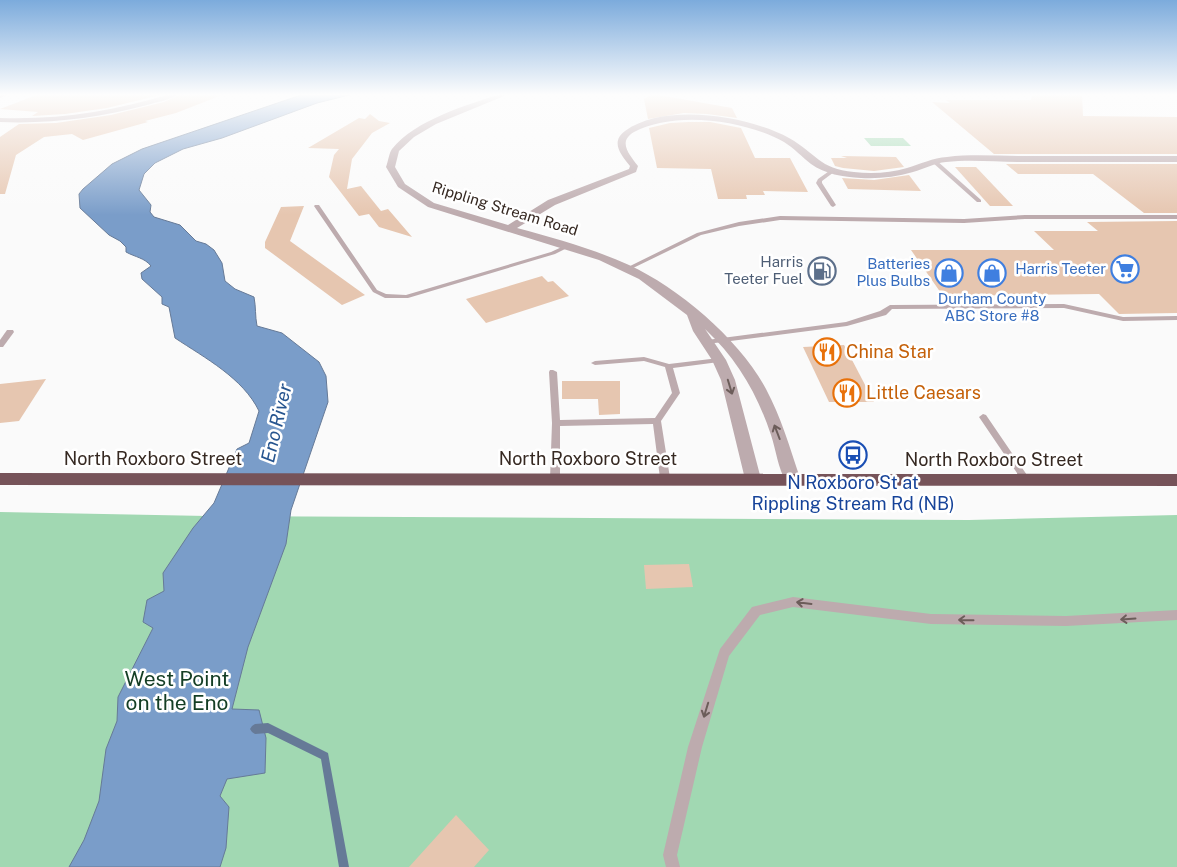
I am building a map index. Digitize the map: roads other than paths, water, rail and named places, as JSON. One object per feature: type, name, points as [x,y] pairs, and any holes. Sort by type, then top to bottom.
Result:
[{"type":"highway","name":"North Roxboro Street","points":[[0,479],[792,478],[1177,480]]},
{"type":"street","name":"Rippling Stream Road","points":[[412,134],[398,146],[391,163],[394,176],[416,198],[441,209],[568,246],[628,269],[659,287],[725,340],[753,377],[765,402],[792,478]]},
{"type":"street","points":[[509,229],[546,204],[578,189],[629,173],[633,170],[634,166],[622,152],[620,146],[623,137],[627,134]]},
{"type":"street","points":[[773,134],[787,140],[802,150],[814,163],[832,171],[854,174],[895,174],[934,161],[1177,159]]},
{"type":"street","name":"Rippling Stream Road","points":[[692,313],[699,331],[719,360],[728,380],[752,478]]},
{"type":"lane","points":[[934,161],[979,201]]},
{"type":"lane","points":[[832,171],[820,180],[819,183],[833,205]]},
{"type":"lane","points":[[318,206],[375,291],[385,296],[406,297],[553,253],[568,246]]},
{"type":"lane","points":[[628,269],[698,234],[739,224],[780,218],[964,221],[1025,217],[1177,217]]},
{"type":"lane","points":[[707,342],[847,324],[882,313],[890,307],[1064,306],[1123,318],[1177,318]]},
{"type":"lane","points":[[0,345],[10,332]]},
{"type":"lane","points":[[595,363],[644,358],[669,366],[719,360]]},
{"type":"lane","points":[[665,478],[657,421],[676,393],[669,366]]},
{"type":"lane","points":[[553,372],[556,423],[555,479]]},
{"type":"lane","points":[[983,417],[1026,480]]},
{"type":"lane","points":[[556,423],[657,421]]},
{"type":"lane","points":[[673,867],[670,855],[695,746],[724,653],[756,611],[793,602],[931,619],[1066,621],[1177,615]]},
{"type":"water","name":"Eno River","points":[[185,134],[232,134],[183,149],[155,163],[144,174],[139,190],[151,205],[150,212],[154,217],[180,225],[196,241],[206,244],[214,250],[222,263],[225,281],[235,289],[254,297],[257,326],[282,333],[319,362],[326,376],[328,402],[291,510],[286,544],[248,647],[232,709],[259,710],[266,738],[265,773],[227,779],[220,796],[229,807],[226,848],[220,867],[69,867],[84,840],[99,801],[106,749],[117,721],[118,697],[153,628],[143,622],[147,600],[164,591],[163,573],[193,528],[214,503],[237,449],[249,443],[259,411],[252,399],[233,379],[211,361],[175,338],[169,307],[162,304],[162,297],[142,279],[141,273],[151,266],[149,263],[126,252],[126,247],[120,241],[109,235],[80,208],[79,194],[83,189],[112,164],[142,149]]},
{"type":"waterway","points":[[255,729],[268,728],[325,756],[344,867]]},
{"type":"place","name":"Harris Teeter","points":[[1125,269]]},
{"type":"place","name":"Harris Teeter Fuel","points":[[822,271]]},
{"type":"place","name":"Batteries Plus Bulbs","points":[[949,273]]},
{"type":"place","name":"Durham County ABC Store #8","points":[[992,273]]},
{"type":"place","name":"China Star","points":[[827,352]]},
{"type":"place","name":"Little Caesars","points":[[847,393]]},
{"type":"place","name":"N Roxboro St at Rippling Stream Rd (NB)","points":[[853,455]]},
{"type":"park label","name":"West Point on the Eno","points":[[177,691]]}]
